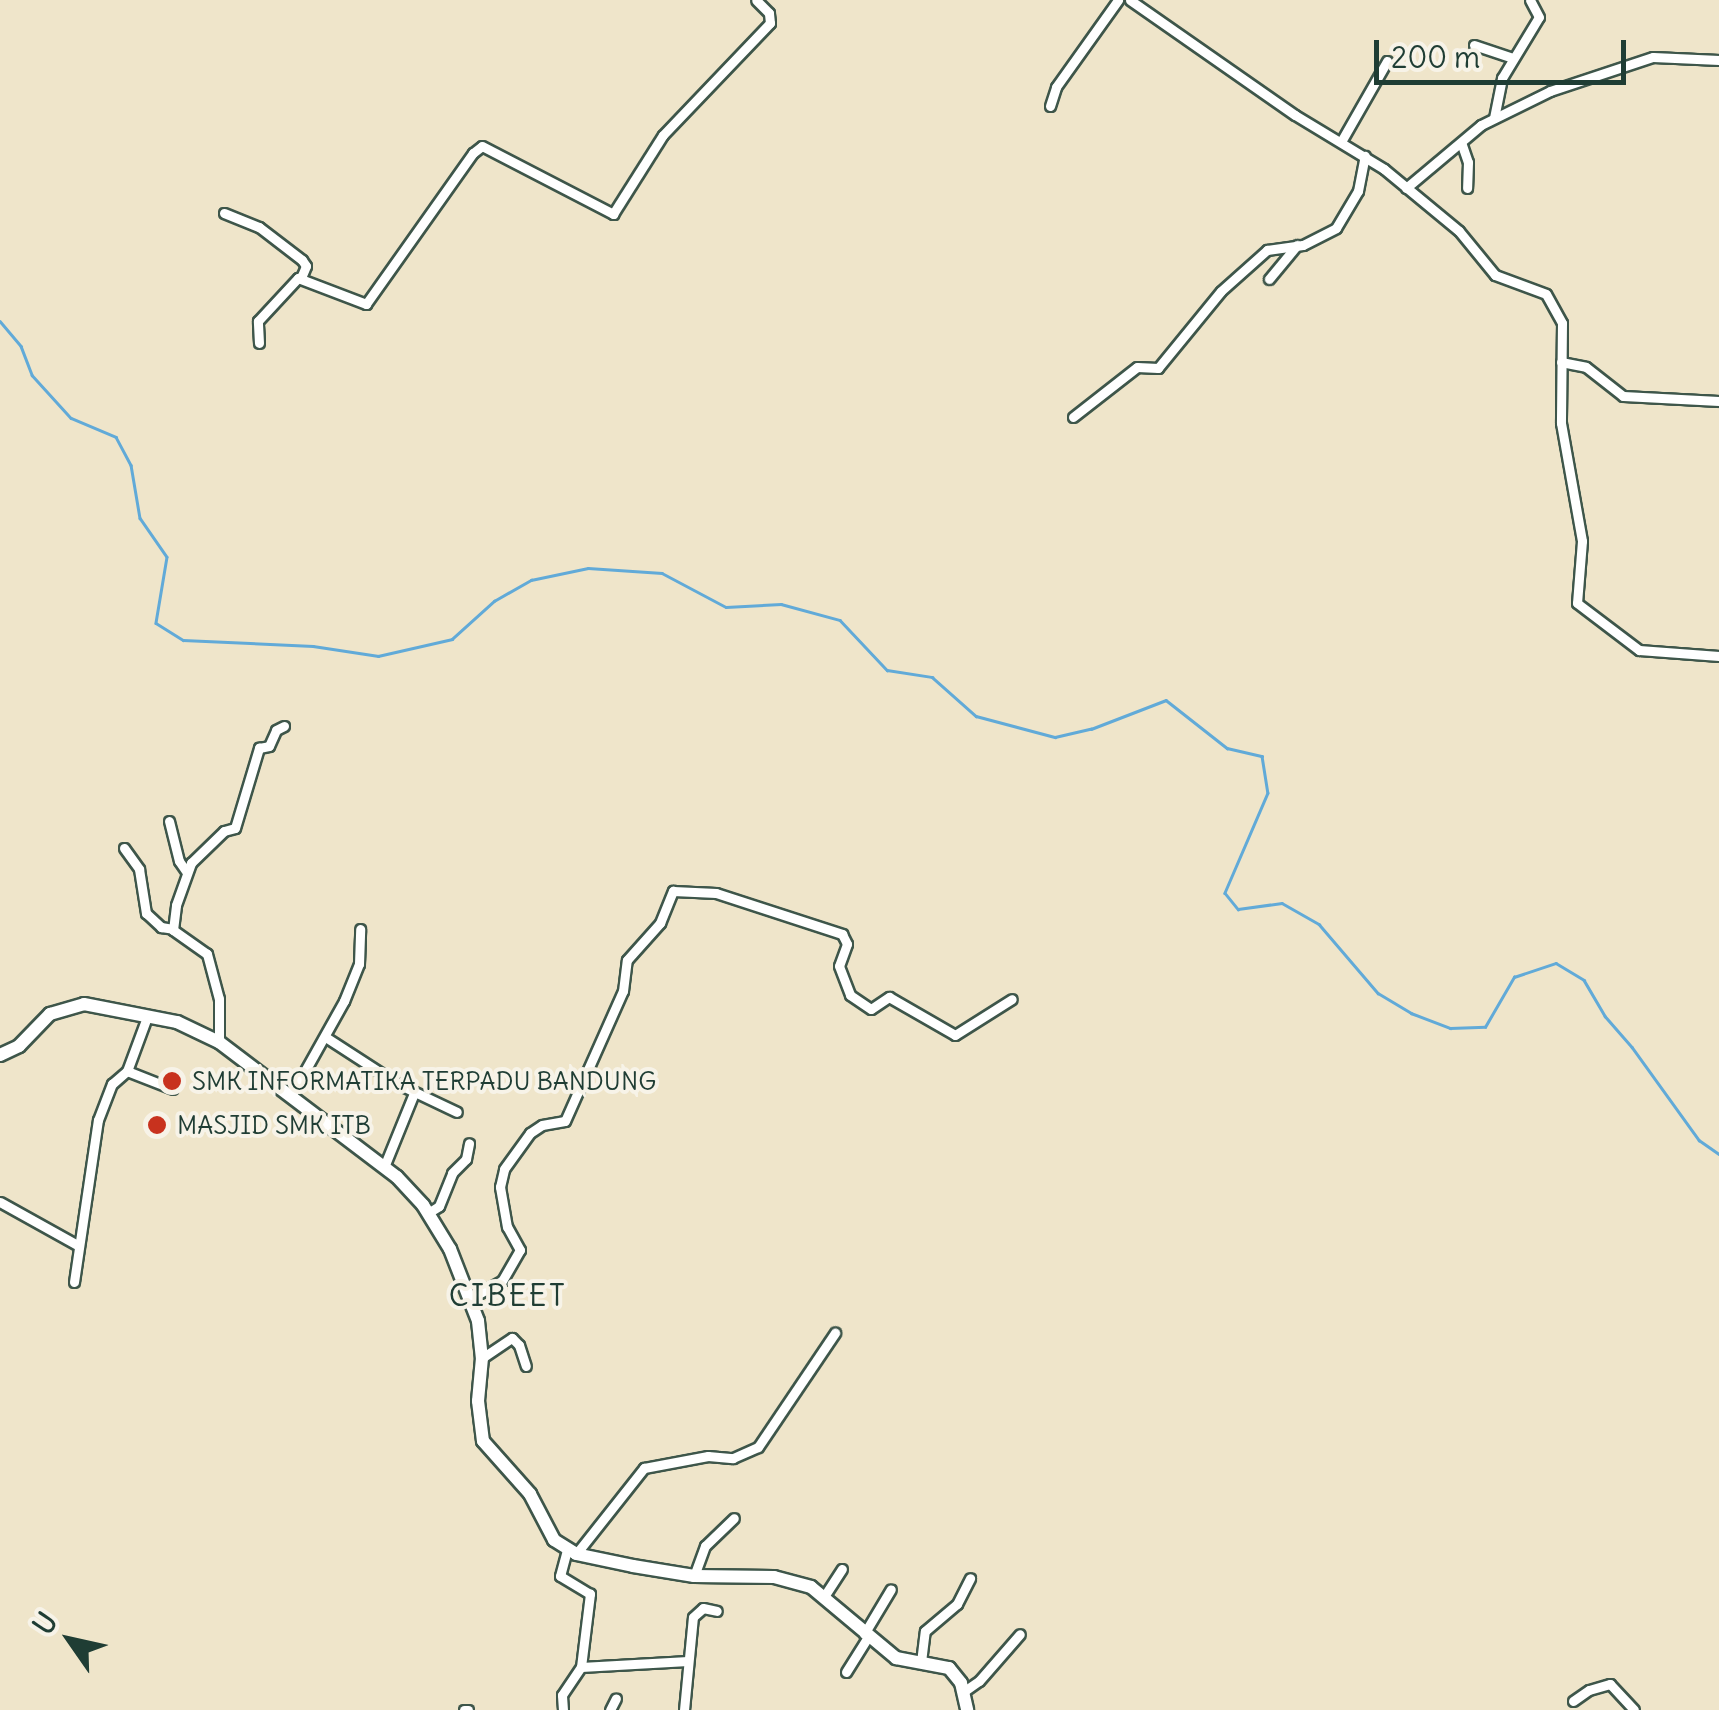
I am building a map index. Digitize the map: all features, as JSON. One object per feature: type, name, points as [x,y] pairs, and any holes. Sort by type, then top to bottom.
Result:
[{"type":"main road","points":[[0,1055],[18,1046],[60,1009],[84,1004],[177,1022],[218,1042],[292,1094],[352,1147],[384,1166],[412,1190],[428,1212],[471,1298],[482,1358],[478,1401],[483,1441],[530,1494],[547,1532],[572,1552],[694,1576],[774,1577],[802,1583],[825,1595],[865,1636],[896,1658],[950,1668],[968,1710]]},
{"type":"street","points":[[302,278],[364,304],[472,153],[482,146],[613,214],[663,135],[770,23],[769,13],[756,0]]},
{"type":"street","points":[[1050,106],[1056,87],[1118,0]]},
{"type":"street","points":[[1130,0],[1294,115],[1365,156],[1458,230],[1495,274],[1546,294],[1562,323],[1564,446],[1582,541],[1577,603],[1639,650],[1719,656]]},
{"type":"street","points":[[1494,118],[1496,94],[1512,58],[1538,17],[1530,0]]},
{"type":"street","points":[[1474,44],[1512,58]]},
{"type":"street","points":[[1406,188],[1494,118],[1628,62],[1674,56],[1719,60]]},
{"type":"street","points":[[1342,140],[1387,61]]},
{"type":"street","points":[[1462,145],[1468,162],[1467,188]]},
{"type":"street","points":[[1073,417],[1138,367],[1158,368],[1221,291],[1267,250],[1322,238],[1343,220],[1358,192],[1365,156]]},
{"type":"street","points":[[224,213],[259,227],[306,266],[302,278],[258,321],[259,344]]},
{"type":"street","points":[[1270,279],[1297,245]]},
{"type":"street","points":[[1562,362],[1586,367],[1623,396],[1719,401]]},
{"type":"street","points":[[173,929],[186,871],[224,831],[236,828],[259,748],[269,746],[276,730],[284,726]]},
{"type":"street","points":[[168,820],[179,861],[186,871]]},
{"type":"street","points":[[124,848],[139,869],[146,913],[161,927],[173,929],[207,954],[218,998],[218,1042]]},
{"type":"street","points":[[471,1298],[502,1282],[519,1252],[507,1227],[500,1186],[504,1170],[533,1131],[565,1121],[623,990],[627,960],[660,924],[674,891],[716,892],[842,934],[847,944],[839,966],[850,995],[871,1010],[889,997],[956,1035],[1012,999]]},
{"type":"street","points":[[292,1094],[328,1038],[356,971],[360,930]]},
{"type":"street","points":[[74,1282],[98,1120],[109,1088],[126,1071],[146,1017]]},
{"type":"street","points":[[328,1038],[414,1093],[458,1112]]},
{"type":"street","points":[[126,1071],[173,1089]]},
{"type":"street","points":[[384,1166],[414,1093]]},
{"type":"street","points":[[428,1212],[439,1206],[452,1173],[466,1159],[469,1142]]},
{"type":"street","points":[[0,1202],[79,1246]]},
{"type":"street","points":[[563,1710],[562,1695],[581,1667],[590,1592],[560,1576],[572,1552],[644,1468],[708,1456],[733,1458],[758,1447],[834,1333]]},
{"type":"street","points":[[482,1358],[512,1338],[520,1345],[526,1366]]},
{"type":"street","points":[[694,1576],[705,1546],[734,1518]]},
{"type":"street","points":[[825,1595],[842,1569]]},
{"type":"street","points":[[921,1662],[925,1630],[957,1604],[970,1578]]},
{"type":"street","points":[[846,1672],[891,1589]]},
{"type":"street","points":[[684,1710],[696,1612],[707,1608],[717,1611]]},
{"type":"street","points":[[963,1692],[980,1682],[1020,1634]]},
{"type":"street","points":[[581,1667],[688,1661]]},
{"type":"street","points":[[1573,1702],[1589,1690],[1610,1684],[1634,1710]]},
{"type":"street","points":[[610,1710],[616,1698]]},
{"type":"waterway","points":[[0,321],[21,346],[32,375],[71,418],[116,437],[131,465],[140,518],[167,557],[156,623],[183,640],[313,646],[378,656],[452,639],[494,601],[531,580],[588,568],[662,573],[726,607],[781,604],[840,620],[887,670],[932,677],[976,716],[1055,737],[1091,729],[1166,700],[1227,748],[1262,756],[1268,793],[1225,893],[1238,909],[1282,903],[1319,924],[1378,993],[1411,1013],[1450,1028],[1485,1027],[1514,977],[1556,963],[1584,980],[1605,1016],[1699,1140],[1719,1154]]},
{"type":"place","name":"SMK INFORMATIKA TERPADU BANDUNG","points":[[172,1081]]},
{"type":"place","name":"MASJID SMK ITB","points":[[157,1125]]},
{"type":"district","name":"CIBEET","points":[[508,1295]]}]
